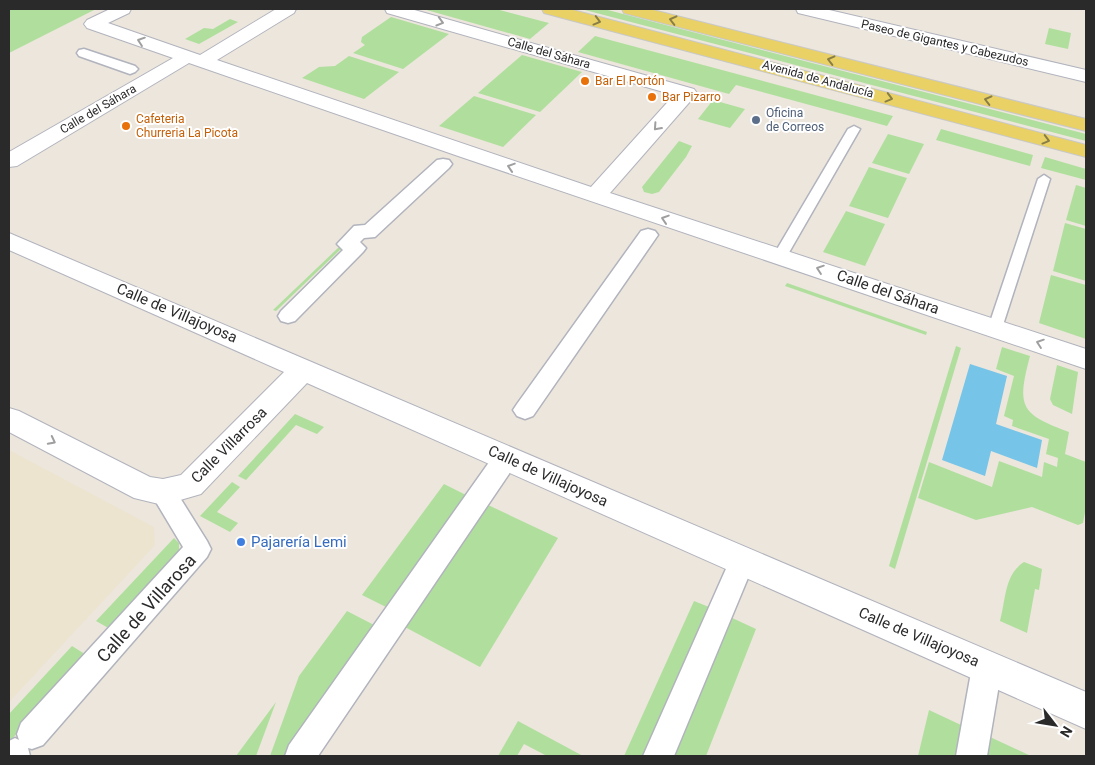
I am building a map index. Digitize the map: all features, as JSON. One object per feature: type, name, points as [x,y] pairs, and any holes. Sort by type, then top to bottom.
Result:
[{"type":"main road","name":"Avenida de Andalucía","points":[[550,9],[1086,150]]},
{"type":"main road","name":"Avenida de Andalucía","points":[[630,9],[1086,125]]},
{"type":"street","name":"Calle del Sáhara","points":[[123,9],[92,24],[194,60],[1086,359]]},
{"type":"street","name":"Calle del Sáhara","points":[[9,161],[288,9]]},
{"type":"street","name":"Calle del Sáhara","points":[[393,9],[687,93],[596,195]]},
{"type":"street","name":"Paseo de Gigantes y Cabezudos","points":[[804,9],[1086,76]]},
{"type":"street","points":[[92,70],[125,52]]},
{"type":"street","points":[[84,53],[130,69]]},
{"type":"street","points":[[288,316],[323,284],[356,248],[347,244],[361,230],[368,233],[405,202],[443,164]]},
{"type":"street","points":[[524,410],[648,234]]},
{"type":"street","name":"Calle de Villajoyosa","points":[[9,241],[1086,711]]},
{"type":"street","name":"Calle Villarrosa","points":[[9,418],[145,489],[163,492],[190,485],[304,369]]},
{"type":"street","points":[[300,756],[506,458]]},
{"type":"street","name":"Calle de Villarosa","points":[[20,748],[198,549],[163,492]]},
{"type":"street","points":[[658,756],[742,561]]},
{"type":"street","points":[[970,756],[987,667]]},
{"type":"lane","points":[[780,256],[854,129]]},
{"type":"lane","points":[[996,328],[1044,178]]},
{"type":"shaded area","points":[[9,450],[154,527],[155,545],[9,702]]},
{"type":"green space","points":[[9,9],[96,9],[9,53]]},
{"type":"green space","points":[[423,9],[496,9],[549,23],[530,39]]},
{"type":"green space","points":[[581,9],[604,9],[1086,134],[1086,141]]},
{"type":"green space","points":[[391,17],[449,34],[403,69],[353,53],[365,45],[361,42],[362,37]]},
{"type":"green space","points":[[230,19],[238,22],[199,44],[185,39],[204,28],[213,29]]},
{"type":"green space","points":[[1049,28],[1071,33],[1068,49],[1045,44]]},
{"type":"green space","points":[[595,36],[893,116],[887,126],[736,85],[729,94],[578,52]]},
{"type":"green space","points":[[522,55],[582,72],[540,112],[478,93]]},
{"type":"green space","points":[[349,56],[399,72],[364,99],[302,78],[319,67],[335,66]]},
{"type":"green space","points":[[474,96],[536,115],[503,147],[439,126]]},
{"type":"green space","points":[[713,100],[745,109],[730,128],[698,119]]},
{"type":"green space","points":[[941,129],[1033,155],[1030,166],[936,140]]},
{"type":"green space","points":[[888,134],[924,144],[909,174],[872,163]]},
{"type":"green space","points":[[679,141],[692,146],[686,157],[659,192],[652,194],[644,192],[642,187]]},
{"type":"green space","points":[[1045,157],[1086,169],[1086,180],[1041,168]]},
{"type":"green space","points":[[869,167],[907,178],[888,218],[849,206]]},
{"type":"green space","points":[[1076,185],[1086,188],[1086,226],[1066,220]]},
{"type":"green space","points":[[846,211],[885,224],[865,266],[823,252]]},
{"type":"green space","points":[[1065,223],[1086,229],[1086,281],[1053,271]]},
{"type":"green space","points":[[339,247],[342,248],[276,311],[273,310]]},
{"type":"green space","points":[[1051,275],[1086,285],[1086,339],[1039,323]]},
{"type":"green space","points":[[787,283],[927,332],[926,335],[785,286]]},
{"type":"green space","points":[[956,346],[961,348],[895,569],[889,566]]},
{"type":"green space","points":[[1002,347],[1030,356],[1023,397],[1026,406],[1040,420],[1069,432],[1065,454],[1086,462],[1086,507],[1083,523],[1078,525],[1032,507],[976,520],[918,498],[929,462],[992,487],[999,461],[1042,477],[1044,462],[1057,467],[1058,458],[1046,454],[1049,439],[1012,426],[1013,420],[1004,416],[1014,376],[996,369]]},
{"type":"green space","points":[[1057,365],[1078,372],[1072,414],[1053,405],[1050,399]]},
{"type":"green space","points":[[295,414],[324,427],[317,434],[296,425],[246,480],[238,476]]},
{"type":"green space","points":[[232,482],[240,487],[217,512],[238,523],[230,532],[200,516]]},
{"type":"green space","points":[[444,484],[468,496],[388,608],[362,595]]},
{"type":"green space","points":[[486,504],[558,538],[480,667],[403,626]]},
{"type":"green space","points":[[174,538],[179,543],[179,555],[112,630],[96,621]]},
{"type":"green space","points":[[1024,562],[1042,569],[1039,590],[1035,589],[1027,633],[1000,621],[1009,581],[1017,567]]},
{"type":"green space","points":[[694,601],[709,607],[643,756],[624,756]]},
{"type":"green space","points":[[347,611],[376,626],[285,756],[270,756],[299,676]]},
{"type":"green space","points":[[730,617],[756,629],[706,756],[672,756]]},
{"type":"green space","points":[[72,646],[88,656],[9,742],[9,714]]},
{"type":"green space","points":[[276,702],[256,756],[236,756]]},
{"type":"green space","points":[[929,710],[961,725],[955,756],[918,756]]},
{"type":"green space","points":[[518,721],[583,756],[547,756],[524,744],[517,756],[498,756]]},
{"type":"green space","points":[[990,737],[1031,756],[986,756]]},
{"type":"water","points":[[970,364],[1007,376],[996,424],[1042,440],[1037,468],[991,451],[985,476],[942,460]]},
{"type":"place","name":"Bar El Portón","points":[[585,81]]},
{"type":"place","name":"Bar Pizarro","points":[[652,97]]},
{"type":"place","name":"Oficina de Correos","points":[[756,120]]},
{"type":"place","name":"Cafeteria Churreria La Picota","points":[[126,126]]},
{"type":"place","name":"Pajarería Lemi","points":[[241,542]]}]
